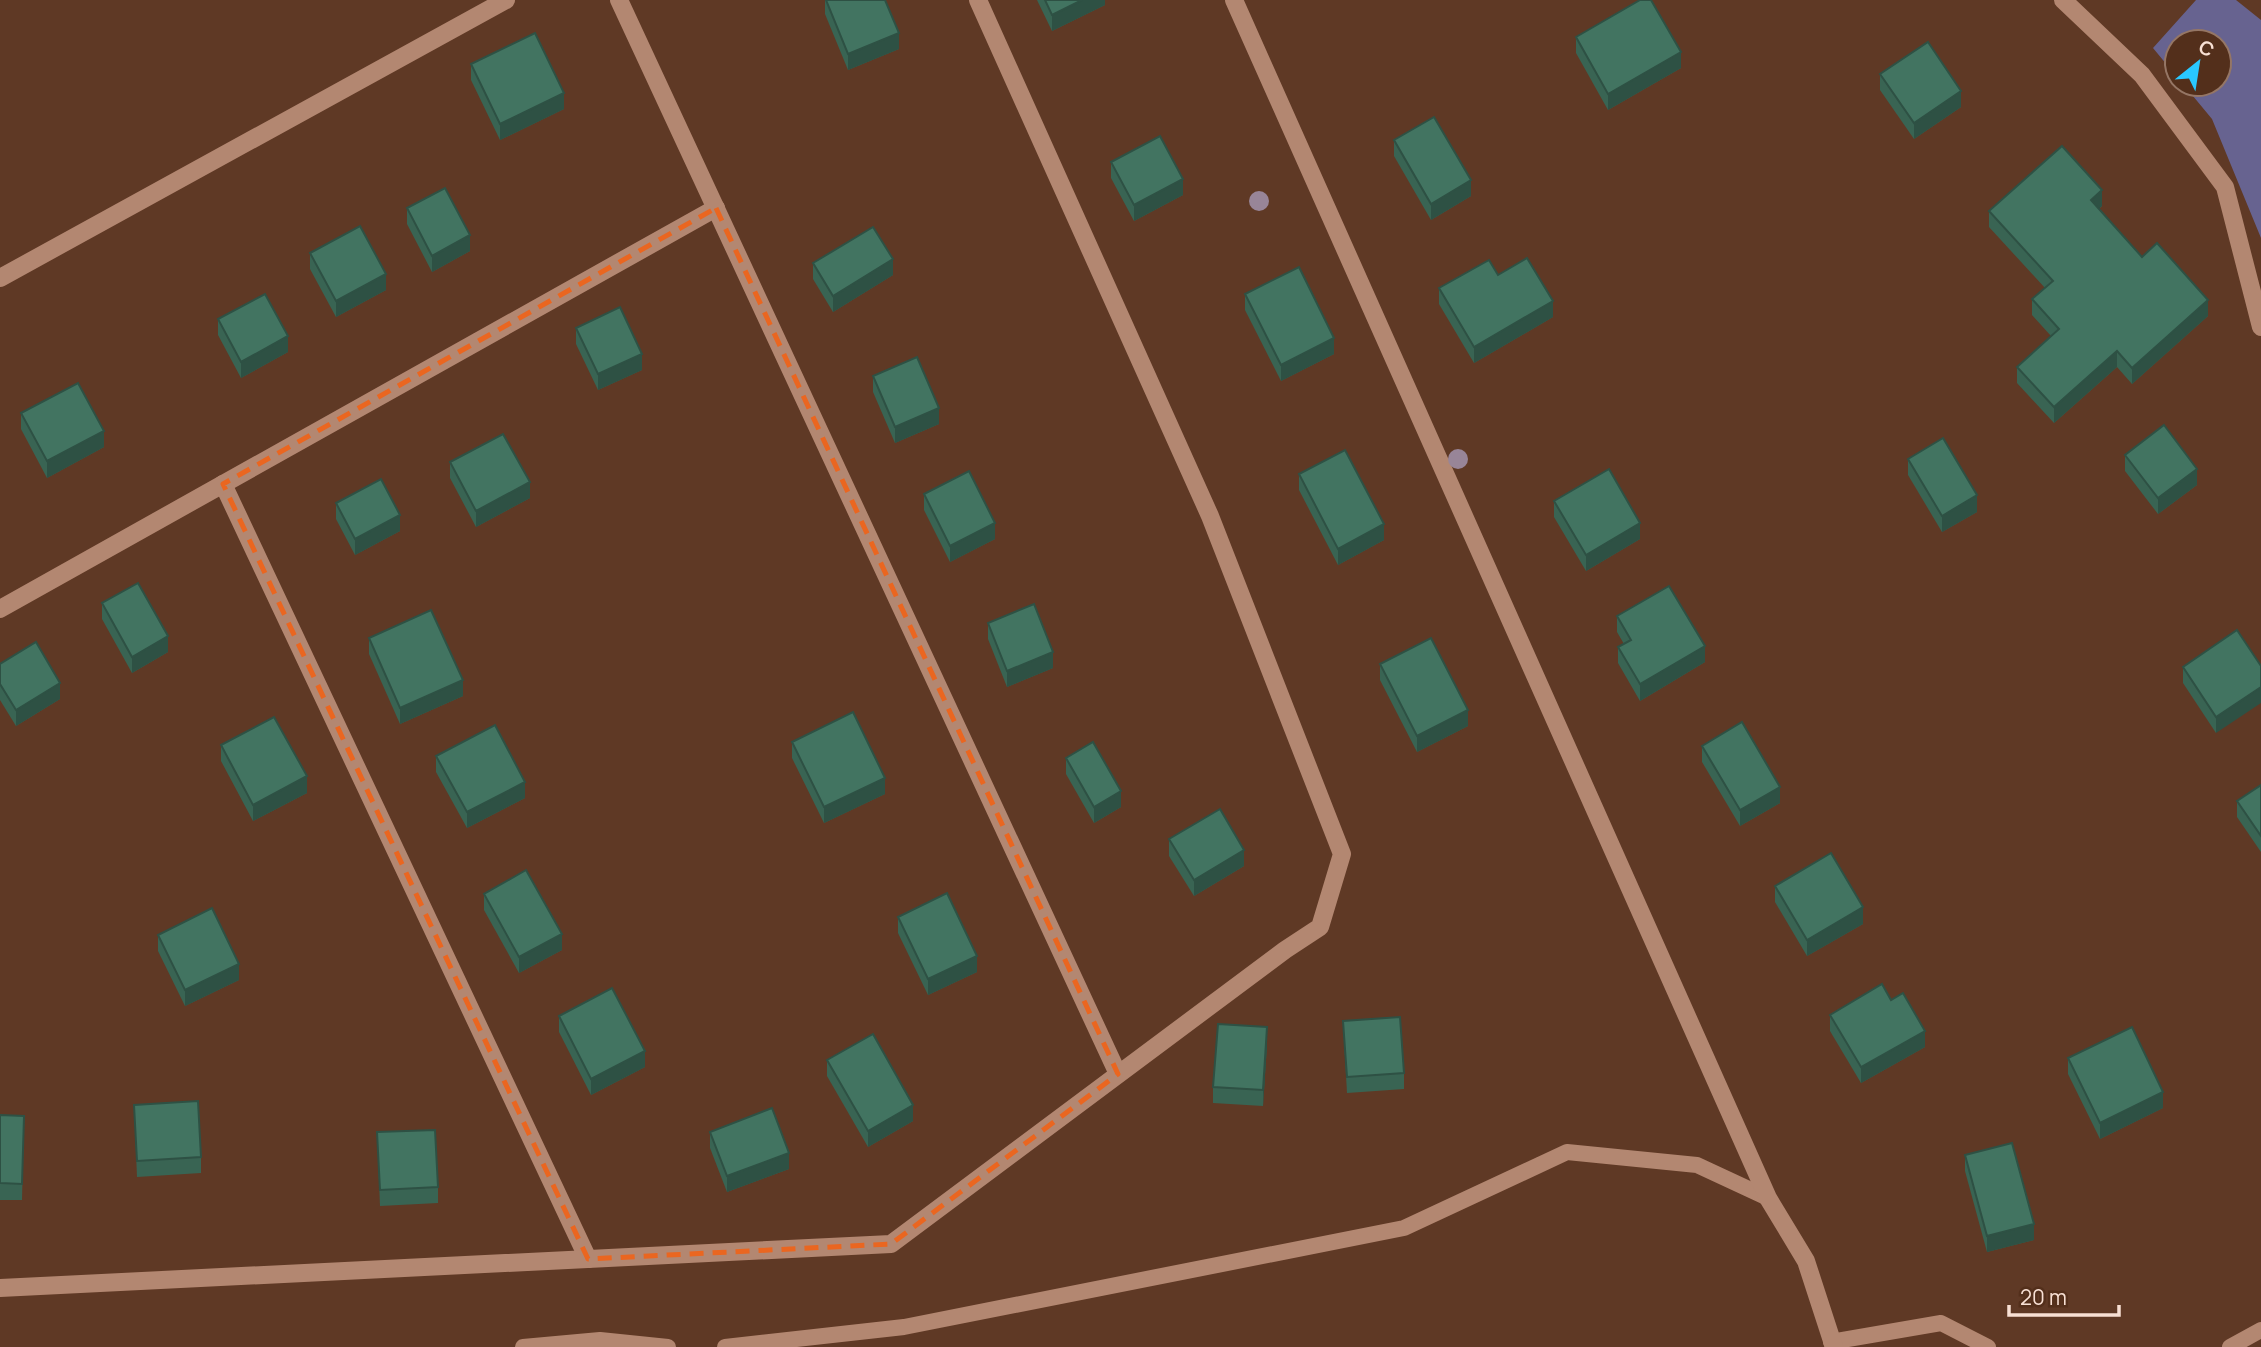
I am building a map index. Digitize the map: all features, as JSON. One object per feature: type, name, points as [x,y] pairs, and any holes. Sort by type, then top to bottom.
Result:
[{"type":"street","points":[[0,278],[506,0]]},
{"type":"street","points":[[619,0],[1118,1074]]},
{"type":"street","points":[[0,1287],[891,1244],[1285,950],[1320,927],[1342,854],[1210,516],[978,0]]},
{"type":"street","points":[[1234,0],[1768,1198],[1806,1261],[1833,1345]]},
{"type":"street","points":[[2063,0],[2142,75],[2225,187],[2261,327]]},
{"type":"street","points":[[0,609],[716,208]]},
{"type":"street","points":[[223,484],[588,1259]]},
{"type":"lane","points":[[725,1347],[904,1327],[1404,1228],[1567,1152],[1697,1165],[1768,1198]]},
{"type":"lane","points":[[1833,1345],[1941,1323],[1988,1347]]},
{"type":"lane","points":[[2230,1347],[2261,1330]]},
{"type":"lane","points":[[523,1347],[600,1340],[668,1347]]},
{"type":"highlighted area","points":[[716,208],[1118,1074],[891,1244],[588,1259],[223,484]]},
{"type":"shaded area","points":[[2196,0],[2236,0],[2261,20],[2261,238],[2212,119],[2195,98],[2233,98],[2233,28],[2171,28]]},
{"type":"shaded area","points":[[2163,37],[2163,60],[2153,48]]},
{"type":"building","points":[[826,0],[885,0],[899,33],[848,54]]},
{"type":"building","points":[[1045,0],[1082,0],[1052,15]]},
{"type":"building","points":[[1640,0],[1651,0],[1681,52],[1608,94],[1576,37]]},
{"type":"building","points":[[535,33],[564,93],[500,124],[471,64]]},
{"type":"building","points":[[1928,42],[1961,91],[1914,123],[1880,74]]},
{"type":"building","points":[[1434,117],[1471,180],[1431,204],[1394,140]]},
{"type":"building","points":[[1160,136],[1183,179],[1134,205],[1111,162]]},
{"type":"building","points":[[2062,146],[2102,190],[2091,200],[2142,257],[2157,243],[2208,300],[2132,368],[2117,351],[2054,407],[2017,367],[2059,329],[2032,299],[2053,281],[1989,211]]},
{"type":"building","points":[[445,188],[470,235],[432,256],[407,208]]},
{"type":"building","points":[[360,226],[386,274],[336,301],[310,253]]},
{"type":"building","points":[[873,227],[893,259],[833,296],[813,263]]},
{"type":"building","points":[[1527,258],[1553,301],[1474,347],[1439,288],[1489,260],[1498,275]]},
{"type":"building","points":[[1299,267],[1334,338],[1281,365],[1245,294]]},
{"type":"building","points":[[265,294],[288,336],[241,362],[218,319]]},
{"type":"building","points":[[620,307],[642,354],[598,374],[576,328]]},
{"type":"building","points":[[917,357],[939,408],[895,427],[873,376]]},
{"type":"building","points":[[78,383],[104,431],[47,461],[21,413]]},
{"type":"building","points":[[2164,425],[2197,469],[2158,498],[2125,455]]},
{"type":"building","points":[[503,434],[530,482],[476,511],[450,462]]},
{"type":"building","points":[[1943,438],[1977,495],[1942,516],[1908,459]]},
{"type":"building","points":[[1345,450],[1384,524],[1338,549],[1299,474]]},
{"type":"building","points":[[1609,469],[1640,523],[1586,555],[1554,501]]},
{"type":"building","points":[[969,471],[995,523],[950,546],[924,494]]},
{"type":"building","points":[[381,479],[400,515],[355,539],[336,503]]},
{"type":"building","points":[[138,583],[168,636],[132,657],[102,603]]},
{"type":"building","points":[[1669,586],[1705,646],[1640,684],[1618,647],[1631,640],[1617,616]]},
{"type":"building","points":[[1034,604],[1053,652],[1007,671],[988,623]]},
{"type":"building","points":[[431,610],[463,680],[400,708],[369,638]]},
{"type":"building","points":[[2237,630],[2261,666],[2261,687],[2216,717],[2183,667]]},
{"type":"building","points":[[1431,638],[1468,710],[1417,736],[1380,664]]},
{"type":"building","points":[[36,642],[60,683],[16,710],[0,684],[0,664]]},
{"type":"building","points":[[853,712],[885,778],[824,807],[792,742]]},
{"type":"building","points":[[274,717],[307,776],[253,805],[221,745]]},
{"type":"building","points":[[1742,722],[1780,787],[1740,810],[1702,746]]},
{"type":"building","points":[[495,725],[525,782],[467,812],[436,756]]},
{"type":"building","points":[[1093,742],[1121,791],[1094,807],[1066,758]]},
{"type":"building","points":[[2261,785],[2261,836],[2237,801]]},
{"type":"building","points":[[1220,809],[1244,850],[1194,880],[1169,839]]},
{"type":"building","points":[[1831,853],[1863,907],[1807,940],[1775,886]]},
{"type":"building","points":[[526,870],[562,934],[519,957],[484,894]]},
{"type":"building","points":[[947,893],[977,956],[928,979],[898,917]]},
{"type":"building","points":[[212,908],[239,964],[185,990],[158,935]]},
{"type":"building","points":[[1882,984],[1891,1000],[1903,993],[1925,1031],[1861,1067],[1830,1015]]},
{"type":"building","points":[[612,988],[645,1051],[591,1079],[559,1016]]},
{"type":"building","points":[[1400,1017],[1404,1073],[1347,1077],[1343,1021]]},
{"type":"building","points":[[1218,1024],[1267,1027],[1263,1090],[1213,1087]]},
{"type":"building","points":[[2132,1027],[2163,1092],[2100,1123],[2068,1058]]},
{"type":"building","points":[[873,1034],[913,1105],[868,1131],[827,1060]]},
{"type":"building","points":[[198,1101],[201,1157],[137,1161],[134,1105]]},
{"type":"building","points":[[772,1108],[789,1153],[727,1176],[710,1132]]},
{"type":"building","points":[[0,1115],[24,1116],[22,1184],[0,1183]]},
{"type":"building","points":[[435,1130],[438,1187],[380,1190],[377,1132]]},
{"type":"building","points":[[2012,1143],[2034,1224],[1987,1236],[1965,1155]]}]
